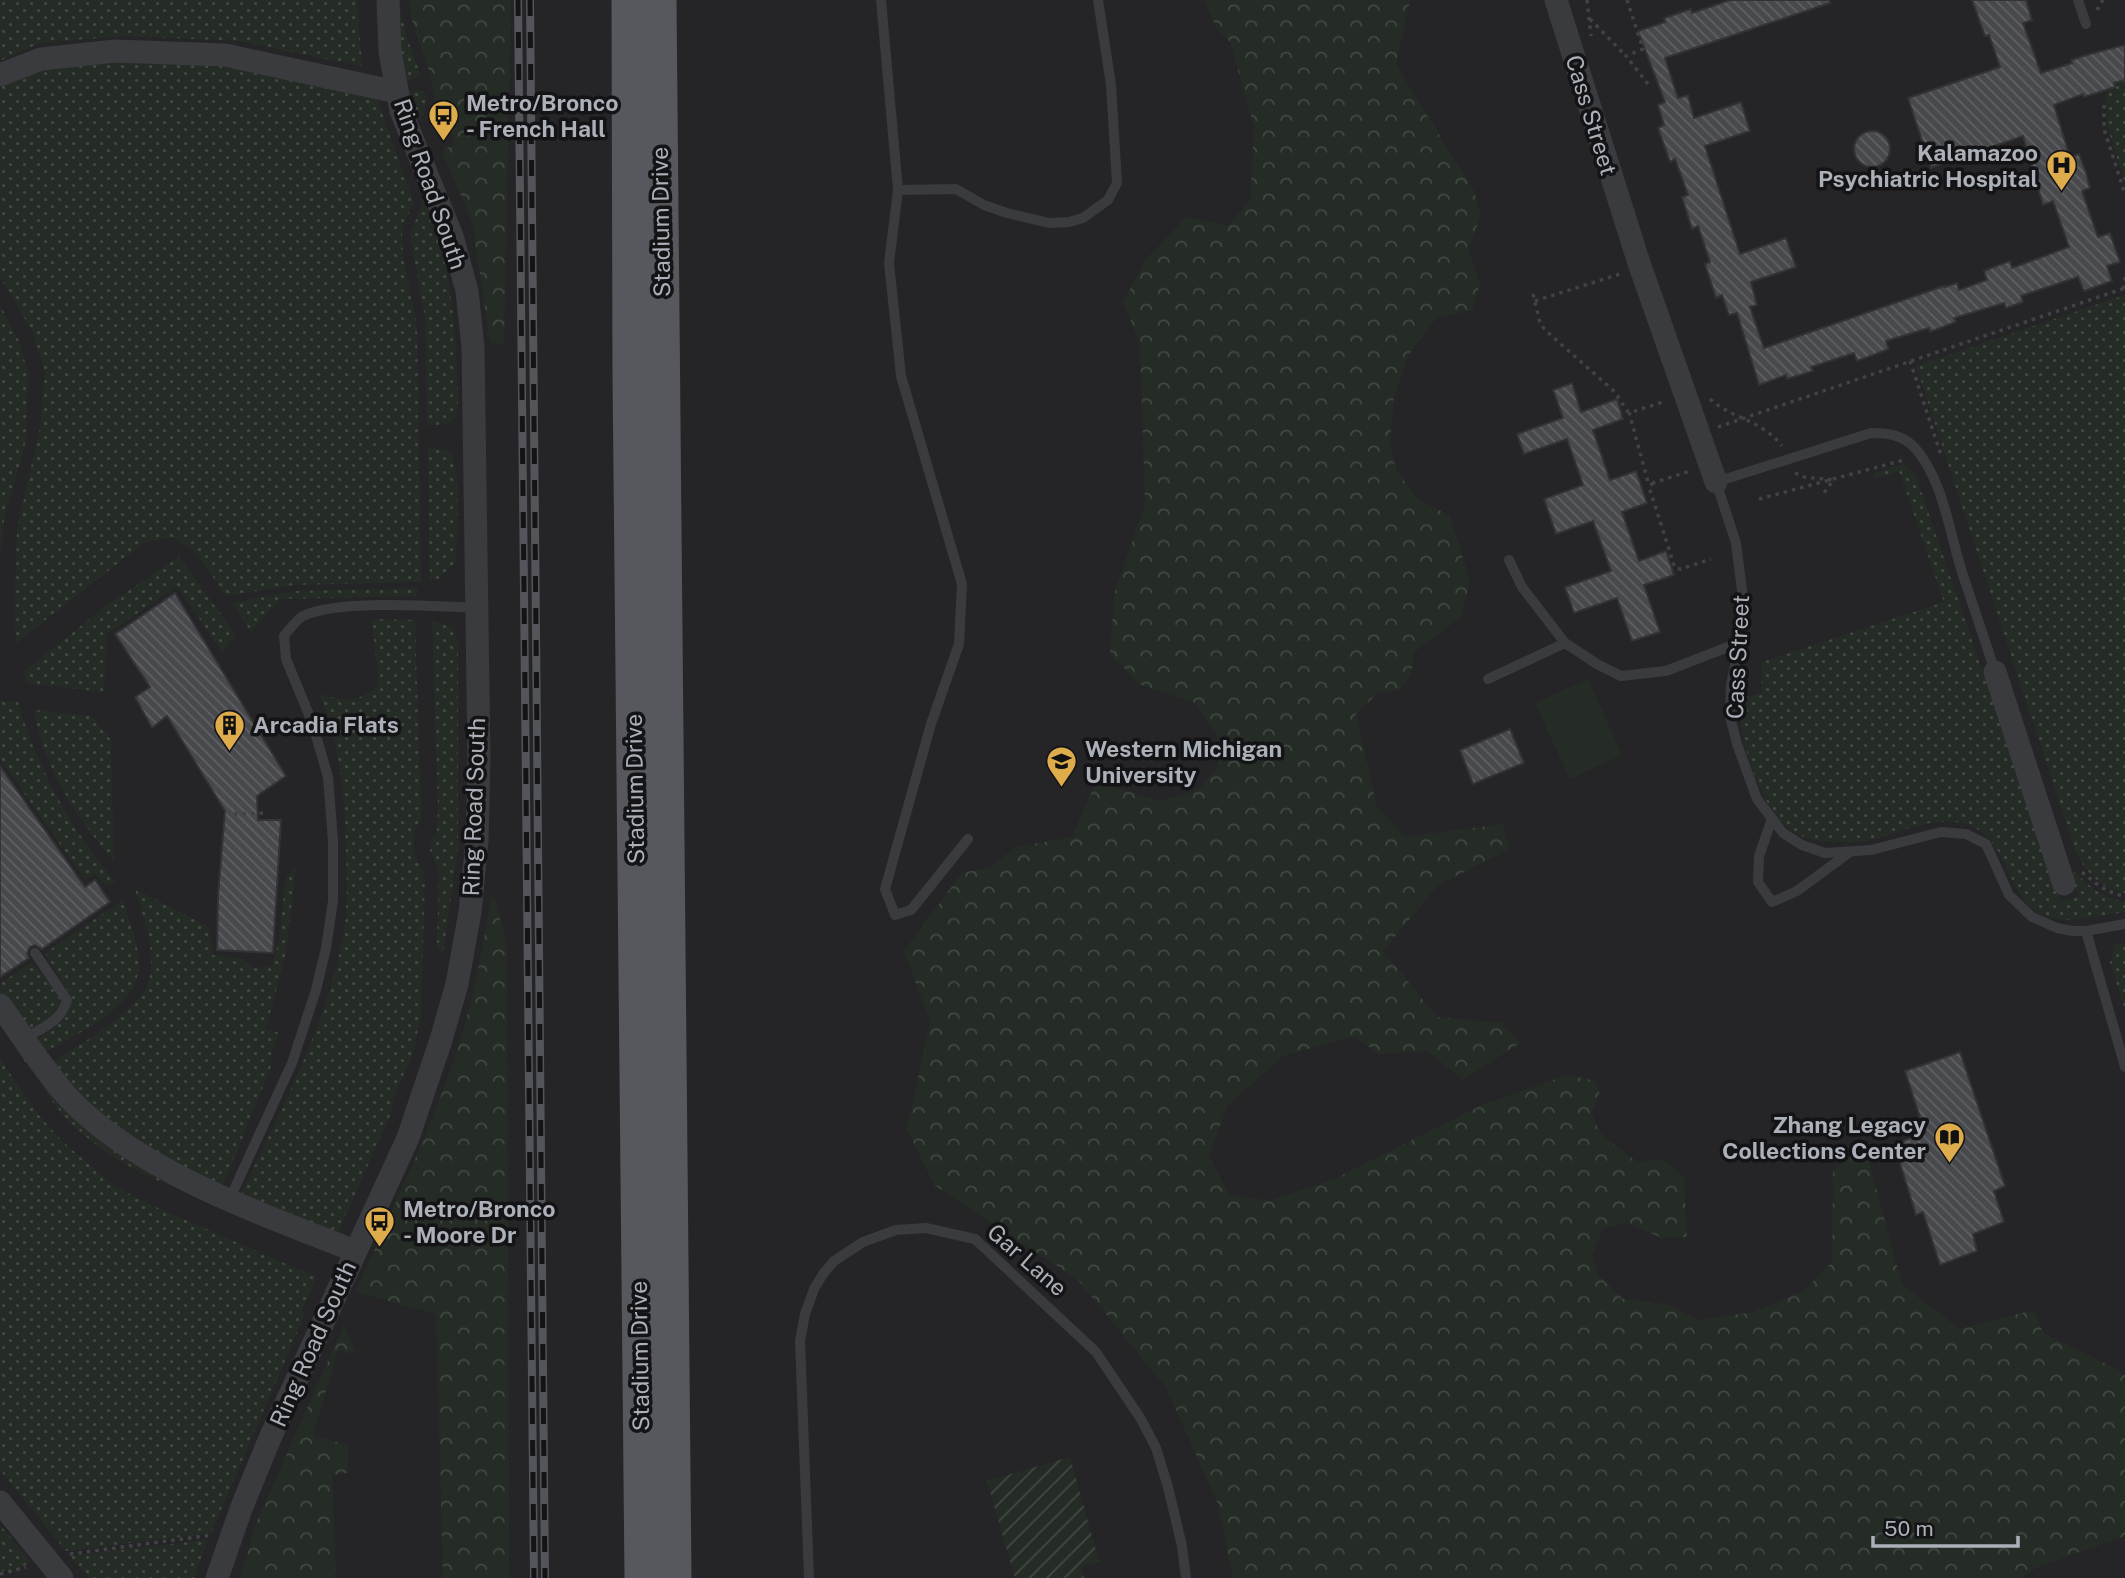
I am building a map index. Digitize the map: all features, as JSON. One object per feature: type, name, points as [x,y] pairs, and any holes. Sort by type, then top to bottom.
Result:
[{"type":"main road","name":"Stadium Drive","points":[[629,0],[642,1578]]},
{"type":"main road","name":"Stadium Drive","points":[[659,0],[674,1578]]},
{"type":"street","name":"Ring Road South","points":[[217,1578],[270,1438],[408,1138],[442,1040],[457,984],[470,912],[477,841],[479,759],[473,348],[467,291],[452,236],[401,111],[390,52],[388,0]]},
{"type":"street","name":"Cass Street","points":[[1556,0],[1614,187],[1695,392],[1699,433],[1713,473]]},
{"type":"street","points":[[0,75],[41,59],[115,51],[225,55],[397,92]]},
{"type":"street","points":[[1996,672],[2072,876]]},
{"type":"street","points":[[0,1005],[66,1095],[106,1130],[172,1173],[355,1251]]},
{"type":"street","points":[[0,1502],[62,1578]]},
{"type":"lane","points":[[881,0],[898,190],[889,263],[901,376],[962,584],[959,644],[931,724],[885,889],[895,915],[911,910],[968,839]]},
{"type":"lane","points":[[898,190],[956,189],[984,205],[1049,223],[1083,218],[1108,200],[1117,183],[1111,85],[1098,0]]},
{"type":"lane","points":[[2078,0],[2086,24]]},
{"type":"lane","points":[[1713,473],[1778,463],[1871,433],[1902,437],[1920,455],[1939,492],[1996,672]]},
{"type":"lane","name":"Cass Street","points":[[1713,473],[1736,543],[1743,598],[1743,626],[1731,685],[1730,716],[1757,799],[1783,833],[1802,845],[1825,853],[1871,850],[1941,832],[1966,834],[1986,844],[2001,882],[2018,906],[2050,926],[2086,932]]},
{"type":"lane","points":[[1509,560],[1522,587],[1565,643],[1621,676],[1667,671],[1741,642]]},
{"type":"lane","points":[[232,1200],[232,1194],[292,1063],[316,989],[333,901],[333,841],[328,777],[312,722],[286,659],[284,636],[301,617],[331,608],[475,608]]},
{"type":"lane","points":[[1488,679],[1565,643]]},
{"type":"lane","points":[[1772,819],[1759,856],[1758,882],[1772,902],[1797,891],[1850,851]]},
{"type":"lane","points":[[2125,924],[2086,932],[2125,1067]]},
{"type":"lane","points":[[24,1038],[58,1018],[65,1010],[67,1000],[35,953]]},
{"type":"lane","name":"Gar Lane","points":[[809,1578],[800,1340],[805,1314],[814,1289],[844,1253],[883,1233],[926,1227],[975,1239],[1082,1336],[1110,1369],[1156,1448],[1182,1546],[1186,1578]]},
{"type":"path","points":[[1587,0],[1592,41]]},
{"type":"path","points":[[1626,56],[1643,49],[1627,0]]},
{"type":"path","points":[[2095,14],[2103,0]]},
{"type":"path","points":[[1588,18],[1626,56],[1648,83]]},
{"type":"path","points":[[2104,105],[2105,130],[2125,194]]},
{"type":"path","points":[[1535,301],[1626,272]]},
{"type":"path","points":[[1699,433],[2124,288],[2125,277]]},
{"type":"path","points":[[1533,294],[1540,323],[1545,330],[1615,392],[1629,412],[1648,482],[1713,473]]},
{"type":"path","points":[[1910,361],[1944,464]]},
{"type":"path","points":[[1629,412],[1695,392],[1767,430],[1791,459]]},
{"type":"path","points":[[1759,499],[1920,455]]},
{"type":"path","points":[[1778,463],[1804,477],[1833,480]]},
{"type":"path","points":[[1824,493],[1833,480]]},
{"type":"path","points":[[1653,483],[1649,487],[1675,568],[1681,569],[1711,559]]},
{"type":"path","points":[[234,814],[265,813]]},
{"type":"path","points":[[2072,876],[2112,894],[2125,896]]},
{"type":"path","points":[[65,1554],[214,1535]]},
{"type":"path","points":[[0,1574],[35,1564]]},
{"type":"shaded area","name":"Western Michigan University","points":[[0,0],[2125,0],[2125,1578],[0,1578]]},
{"type":"green space","points":[[0,0],[357,0],[362,66],[238,41],[123,36],[40,43],[0,61]]},
{"type":"green space","points":[[399,0],[406,35],[421,76],[405,81],[401,63]]},
{"type":"green space","points":[[409,0],[511,0],[504,345],[490,342],[472,221],[444,156],[444,149],[455,145],[447,108],[436,108],[434,115],[431,76],[413,22]]},
{"type":"green space","points":[[1204,0],[1410,0],[1396,65],[1474,191],[1481,216],[1468,249],[1480,284],[1472,310],[1436,318],[1408,356],[1394,397],[1390,443],[1396,470],[1418,499],[1450,516],[1470,581],[1461,617],[1414,652],[1411,676],[1397,691],[1379,692],[1356,714],[1377,807],[1405,837],[1503,824],[1509,849],[1437,886],[1383,951],[1437,1017],[1502,1023],[1520,1043],[1463,1080],[1428,1051],[1379,1054],[1354,1036],[1283,1056],[1227,1106],[1209,1157],[1229,1194],[1269,1201],[1334,1179],[1484,1104],[1568,1075],[1595,1081],[1600,1094],[1591,1112],[1600,1133],[1637,1162],[1662,1159],[1684,1177],[1687,1237],[1662,1238],[1627,1223],[1603,1228],[1592,1256],[1598,1275],[1623,1299],[1666,1304],[1699,1320],[1753,1312],[1804,1291],[1832,1262],[1833,1170],[1865,1146],[1902,1285],[1960,1329],[2034,1310],[2043,1333],[2125,1373],[2125,1536],[2037,1567],[2021,1578],[1233,1578],[1218,1504],[1166,1387],[1077,1279],[934,1185],[907,1129],[930,1022],[904,951],[962,873],[990,867],[1016,847],[1072,837],[1096,782],[1160,801],[1200,789],[1219,765],[1218,735],[1195,703],[1141,685],[1110,654],[1114,595],[1145,504],[1140,343],[1123,302],[1146,259],[1187,217],[1228,226],[1250,201],[1254,127],[1230,42],[1216,27]]},
{"type":"green space","points":[[126,57],[223,63],[377,98],[414,203],[404,223],[402,246],[417,328],[421,582],[293,585],[226,596],[190,548],[172,537],[145,542],[16,643],[14,613],[17,529],[40,428],[45,372],[31,329],[0,276],[0,82],[48,65]]},
{"type":"green space","points":[[2125,80],[2125,184],[2108,128],[2105,94],[2115,87],[2114,83]]},
{"type":"green space","points":[[420,90],[426,95],[424,114],[421,120],[418,120],[408,94]]},
{"type":"green space","points":[[424,198],[445,264],[456,353],[457,410],[453,419],[437,425],[427,425],[425,317],[410,235]]},
{"type":"green space","points":[[2125,295],[2125,893],[2108,887],[2095,878],[2075,850],[1916,366]]},
{"type":"green space","points":[[0,305],[19,341],[28,373],[26,441],[4,519],[0,561]]},
{"type":"green space","points":[[428,447],[449,451],[456,472],[458,504],[456,562],[438,579],[430,580]]},
{"type":"green space","points":[[1903,464],[1916,476],[2061,902],[2079,896],[2068,871],[2075,872],[2098,892],[2125,902],[2125,912],[2073,920],[2056,919],[2039,913],[2017,890],[1994,845],[1984,833],[1969,825],[1957,822],[1932,823],[1867,841],[1825,842],[1791,830],[1767,803],[1745,745],[1740,709],[1740,697],[1761,694],[1762,662],[1944,602],[1899,471],[1873,479],[1876,472]]},
{"type":"green space","points":[[179,557],[236,635],[222,652],[177,586],[107,634],[104,692],[26,683],[25,671],[103,608]]},
{"type":"green space","points":[[418,588],[416,596],[280,599],[251,632],[232,603],[295,591]]},
{"type":"green space","points":[[372,619],[415,620],[421,818],[414,833],[414,853],[425,878],[421,1015],[413,1054],[394,1096],[390,1116],[329,1252],[238,1201],[300,1069],[326,1001],[336,966],[346,905],[344,813],[335,743],[319,694],[355,699],[376,688],[378,679]]},
{"type":"green space","points":[[432,620],[453,628],[458,643],[458,848],[443,954],[437,944],[439,871],[430,850],[431,839],[437,833],[438,805]]},
{"type":"green space","points":[[1588,679],[1622,755],[1570,779],[1535,703]]},
{"type":"green space","points":[[0,701],[18,702],[45,775],[84,841],[115,882],[106,886],[95,874],[85,880],[0,759]]},
{"type":"green space","points":[[34,710],[92,716],[111,740],[114,861],[63,790],[45,751]]},
{"type":"green space","points":[[296,866],[286,953],[266,1029],[279,1033],[272,1053],[271,1067],[221,1190],[209,1200],[167,1185],[127,1165],[90,1140],[58,1109],[36,1072],[117,1019],[143,993],[149,980],[151,957],[148,934],[135,889],[209,927],[213,955],[243,959],[252,968],[272,966],[278,944],[286,878]]},
{"type":"green space","points":[[491,898],[495,899],[507,946],[509,1578],[443,1578],[436,1314],[356,1292],[420,1148],[454,1060],[471,1000]]},
{"type":"green space","points":[[123,900],[139,957],[138,974],[132,989],[122,1002],[91,1026],[25,1062],[18,1051],[59,1023],[72,998],[45,953]]},
{"type":"green space","points":[[2125,943],[2125,1011],[2110,962],[2115,944]]},
{"type":"green space","points":[[31,962],[54,987],[61,1000],[48,1020],[15,1045],[0,1023],[0,984]]},
{"type":"green space","points":[[0,1059],[38,1114],[62,1141],[114,1186],[316,1277],[301,1309],[303,1319],[211,1533],[66,1551],[0,1470]]},
{"type":"green space","points":[[344,1325],[356,1352],[352,1354],[338,1350],[313,1436],[348,1445],[348,1473],[332,1475],[336,1578],[240,1578],[257,1521]]},
{"type":"green space","points":[[1070,1457],[1099,1561],[1081,1567],[1084,1578],[1015,1578],[987,1481]]},
{"type":"green space","points":[[0,1525],[30,1561],[27,1565],[0,1572]]},
{"type":"green space","points":[[207,1541],[194,1578],[89,1578],[70,1556]]},
{"type":"building","name":"Kalamazoo Psychiatric Hospital","points":[[1730,0],[1829,0],[1830,3],[1665,58],[1678,98],[1688,95],[1694,118],[1741,102],[1750,131],[1705,146],[1740,254],[1786,238],[1796,267],[1751,282],[1757,305],[1750,307],[1764,348],[1944,286],[1957,283],[1959,290],[1987,280],[1984,271],[1991,268],[2010,261],[2012,268],[2069,247],[2053,201],[2043,205],[2023,136],[1931,168],[1908,98],[2000,67],[1989,35],[1985,36],[1972,0],[2026,0],[2032,20],[2023,23],[2041,73],[2072,63],[2071,60],[2125,45],[2125,80],[2114,83],[2115,87],[2084,97],[2083,94],[2054,105],[2070,157],[2079,154],[2086,173],[2090,188],[2082,191],[2098,237],[2110,233],[2120,262],[2107,266],[2112,281],[2084,291],[2078,277],[2021,296],[2023,302],[2006,308],[2004,303],[1954,318],[1956,322],[1930,332],[1929,328],[1886,341],[1889,349],[1857,361],[1854,353],[1811,367],[1813,371],[1787,379],[1786,375],[1759,385],[1737,313],[1729,315],[1722,295],[1716,298],[1705,264],[1710,262],[1698,226],[1692,229],[1682,197],[1688,195],[1675,159],[1670,162],[1658,128],[1664,125],[1658,105],[1665,102],[1638,31],[1665,22],[1664,18],[1691,9],[1692,13]]},
{"type":"building","name":"Kalamazoo Psychiatric Hospital","points":[[1872,131],[1885,136],[1890,149],[1885,162],[1872,167],[1859,162],[1854,149],[1859,136]]},
{"type":"building","points":[[1572,383],[1581,412],[1617,399],[1623,419],[1593,430],[1610,480],[1636,471],[1647,503],[1622,512],[1639,561],[1666,551],[1674,575],[1644,585],[1660,632],[1632,641],[1617,598],[1574,613],[1565,587],[1611,571],[1593,521],[1556,534],[1544,499],[1583,485],[1567,439],[1524,454],[1517,434],[1563,418],[1553,390]]},
{"type":"building","name":"Arcadia Flats","points":[[175,593],[286,776],[257,796],[258,820],[281,820],[273,953],[217,950],[218,895],[225,811],[167,716],[152,728],[135,697],[150,687],[115,634]]},
{"type":"building","points":[[1510,729],[1524,763],[1473,784],[1460,750]]},
{"type":"building","points":[[0,766],[85,887],[95,880],[110,902],[42,949],[35,945],[30,947],[27,953],[29,958],[0,977]]},
{"type":"building","name":"Zhang Legacy Collections Center","points":[[1960,1052],[2005,1186],[1994,1191],[2004,1222],[1973,1234],[1977,1251],[1940,1265],[1923,1212],[1916,1215],[1894,1144],[1925,1133],[1905,1071]]},
{"type":"railway","points":[[518,0],[534,1578]]},
{"type":"railway","points":[[530,0],[545,1578]]},
{"type":"place","name":"Metro/Bronco - French Hall","points":[[443,143]]},
{"type":"place","name":"Kalamazoo Psychiatric Hospital","points":[[2061,193]]},
{"type":"place","name":"Arcadia Flats","points":[[230,752]]},
{"type":"place","name":"Western Michigan University","points":[[1062,789]]},
{"type":"place","name":"Zhang Legacy Collections Center","points":[[1949,1165]]},
{"type":"place","name":"Metro/Bronco - Moore Dr","points":[[380,1249]]}]
